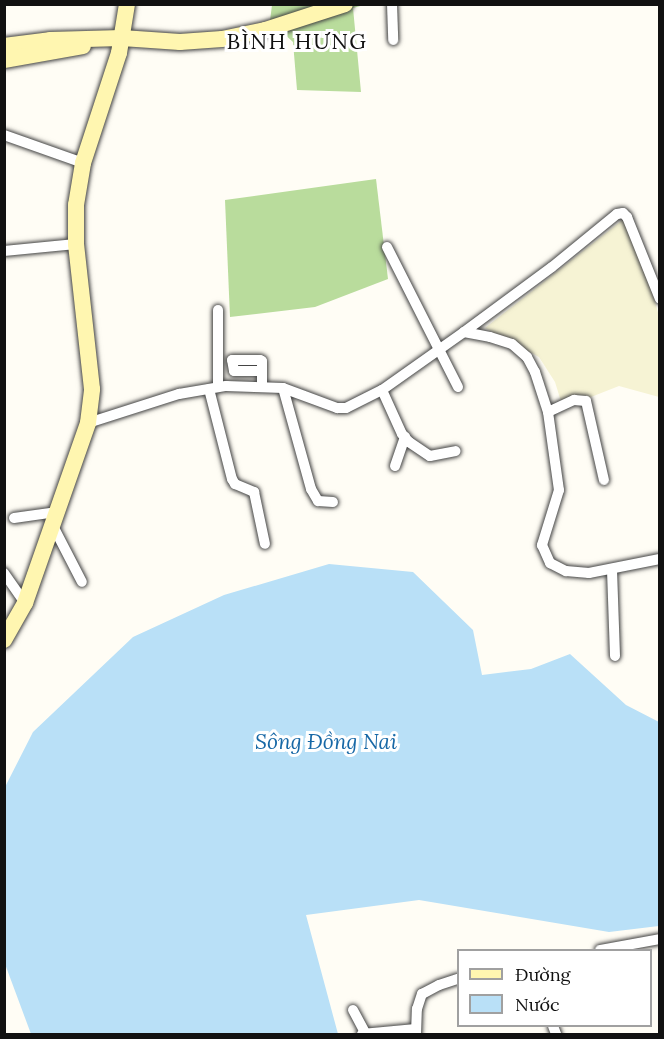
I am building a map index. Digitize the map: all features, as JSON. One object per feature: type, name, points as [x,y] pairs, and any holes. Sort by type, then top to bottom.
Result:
[{"type":"street","points":[[4,640],[25,603],[88,423],[92,389],[76,244],[76,204],[83,164],[122,38],[127,4]]},
{"type":"street","points":[[4,46],[50,39],[122,38],[180,42],[222,39],[266,30],[345,4]]},
{"type":"street","points":[[392,4],[393,40]]},
{"type":"street","points":[[4,60],[122,38]]},
{"type":"street","points":[[4,135],[83,164]]},
{"type":"street","points":[[88,423],[179,394],[213,388],[283,388],[337,408],[354,406],[382,390],[464,332],[552,267],[616,213],[623,213],[627,217],[659,296]]},
{"type":"street","points":[[4,252],[34,246],[76,244]]},
{"type":"street","points":[[387,247],[458,387]]},
{"type":"street","points":[[218,310],[213,388],[232,479],[235,484],[254,492],[265,544]]},
{"type":"street","points":[[464,332],[490,337],[521,350],[535,372],[548,412],[559,490],[542,545],[546,555],[557,568],[574,573],[612,570],[660,559]]},
{"type":"street","points":[[262,371],[262,387]]},
{"type":"street","points":[[283,388],[311,489],[318,501],[333,502]]},
{"type":"street","points":[[382,390],[405,437],[430,456],[456,451]]},
{"type":"street","points":[[548,412],[574,400],[586,401],[604,480]]},
{"type":"street","points":[[394,466],[405,437]]},
{"type":"street","points":[[14,518],[54,518]]},
{"type":"street","points":[[54,518],[82,582]]},
{"type":"street","points":[[612,570],[615,656]]},
{"type":"street","points":[[4,573],[25,603]]},
{"type":"street","points":[[610,949],[660,939]]},
{"type":"street","points":[[353,1010],[363,1034],[416,1032],[417,1009],[422,994],[439,984],[457,980]]},
{"type":"shaded area","points":[[630,214],[659,316],[659,397],[619,386],[563,408],[555,382],[539,357],[485,328]]},
{"type":"green space","points":[[272,5],[364,5],[353,8],[361,92],[297,90],[293,42],[270,21]]},
{"type":"green space","points":[[376,179],[388,279],[315,307],[230,317],[225,200]]},
{"type":"water","name":"Sông Đồng Nai","points":[[329,564],[413,572],[473,630],[482,675],[531,669],[570,654],[626,705],[659,722],[659,926],[609,932],[419,900],[306,915],[338,1034],[31,1034],[5,964],[4,789],[33,732],[133,637],[224,595]]},
{"type":"district","name":"BÌNH HƯNG","points":[[297,42]]}]
